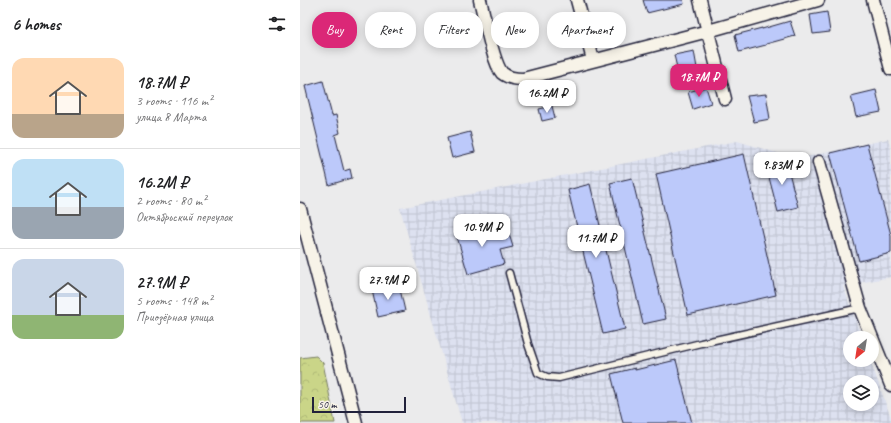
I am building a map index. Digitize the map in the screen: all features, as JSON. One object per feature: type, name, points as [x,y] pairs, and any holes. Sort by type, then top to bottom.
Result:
[{"type":"street","points":[[480,0],[497,63],[503,73],[512,78],[523,79],[708,31],[818,0]]},
{"type":"street","points":[[577,0],[593,60]]},
{"type":"street","points":[[700,0],[725,99]]},
{"type":"street","points":[[873,0],[891,69]]},
{"type":"street","points":[[819,162],[860,308],[891,386]]},
{"type":"street","points":[[300,209],[356,423]]},
{"type":"lane","points":[[509,273],[528,344],[538,373],[547,377],[559,378],[701,343],[860,308]]},
{"type":"shaded area","points":[[888,139],[891,149],[891,277],[843,286],[859,331],[843,331],[843,367],[873,367],[875,375],[843,375],[843,411],[879,411],[879,385],[891,418],[891,422],[462,423],[400,208],[737,141],[797,159]]},
{"type":"green space","points":[[316,356],[323,363],[335,423],[300,423],[300,358]]},
{"type":"building","points":[[643,0],[683,0],[684,4],[647,13]]},
{"type":"building","points":[[827,12],[830,32],[813,34],[810,15]]},
{"type":"building","points":[[790,21],[795,36],[739,52],[735,35]]},
{"type":"building","points":[[694,51],[697,68],[678,72],[674,55]]},
{"type":"building","points":[[323,81],[332,116],[336,115],[340,133],[335,135],[344,171],[350,169],[352,178],[329,185],[305,86]]},
{"type":"building","points":[[706,87],[711,103],[693,109],[688,92]]},
{"type":"building","points":[[876,90],[881,112],[856,117],[851,96]]},
{"type":"building","points":[[766,94],[770,119],[754,122],[747,96]]},
{"type":"building","points":[[552,106],[555,118],[542,121],[539,109]]},
{"type":"building","points":[[470,132],[475,152],[452,158],[447,138]]},
{"type":"building","points":[[867,144],[891,235],[891,253],[859,261],[830,153]]},
{"type":"building","points":[[744,154],[776,295],[688,315],[656,174]]},
{"type":"building","points":[[786,161],[798,207],[778,212],[766,166]]},
{"type":"building","points":[[632,178],[666,319],[643,324],[610,183]]},
{"type":"building","points":[[590,184],[625,329],[603,334],[568,190]]},
{"type":"building","points":[[493,225],[497,238],[509,234],[513,247],[500,250],[504,264],[468,274],[455,230],[470,226],[472,231]]},
{"type":"building","points":[[399,285],[405,311],[378,317],[372,290]]},
{"type":"building","points":[[676,360],[692,423],[623,423],[611,374]]}]
